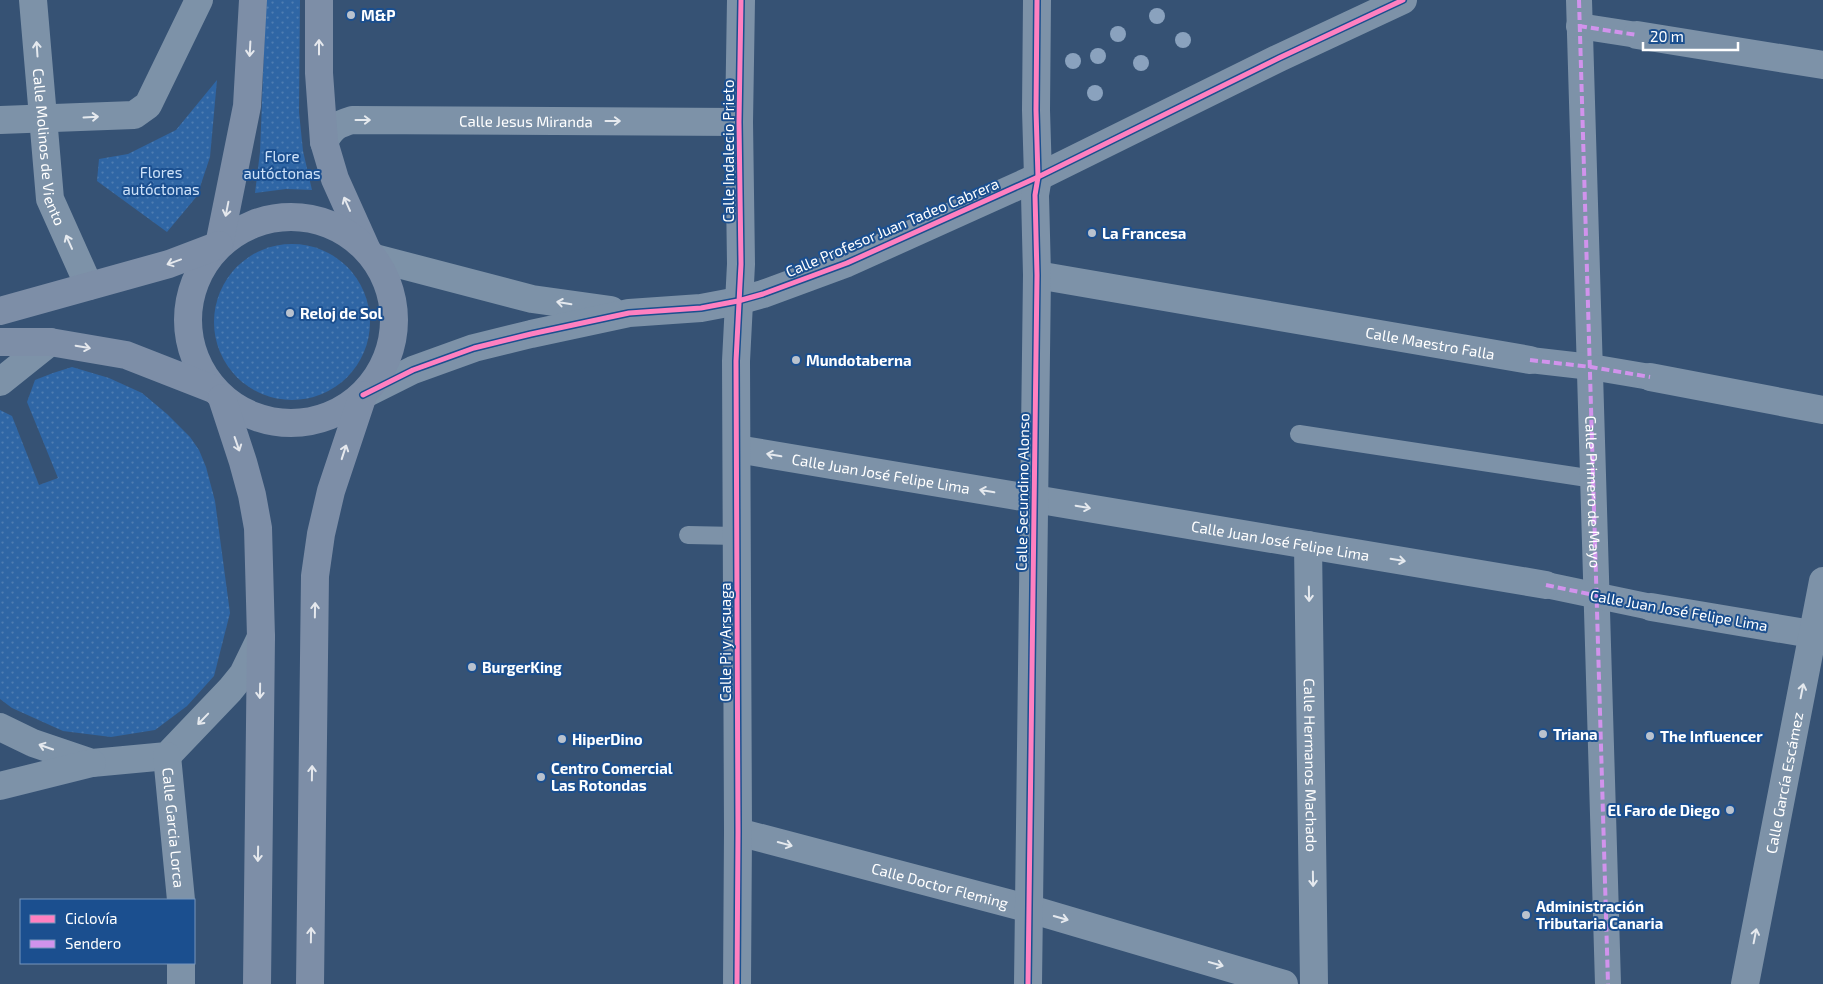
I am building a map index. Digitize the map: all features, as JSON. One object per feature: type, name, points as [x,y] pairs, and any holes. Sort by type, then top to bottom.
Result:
[{"type":"main road","points":[[220,245],[247,106],[253,0]]},
{"type":"main road","points":[[0,342],[50,342],[126,355],[218,394],[243,412],[268,422],[301,424],[332,416],[349,407],[363,395],[382,372],[393,344],[395,315],[390,287],[371,254],[335,179],[324,142],[319,73],[319,0]]},
{"type":"main road","points":[[257,984],[261,637],[258,528],[243,462],[218,394],[200,371],[191,350],[187,318],[193,286],[204,264],[220,245],[235,232],[253,224],[286,216],[321,220],[349,234],[371,254]]},
{"type":"main road","points":[[0,311],[169,264],[220,245]]},
{"type":"main road","points":[[310,984],[315,576],[321,534],[332,491],[363,395]]},
{"type":"street","name":"Calle Molinos de Viento","points":[[33,0],[50,199],[89,286]]},
{"type":"street","points":[[0,120],[134,115],[148,106],[199,0]]},
{"type":"street","name":"Calle Indalecio Prieto","points":[[738,301],[741,264],[739,122],[741,0]]},
{"type":"street","name":"Calle Secundino Alonso","points":[[1028,984],[1037,275],[1035,195],[1038,177],[1036,110],[1037,0]]},
{"type":"street","name":"Calle Profesor Juan Tadeo Cabrera","points":[[363,395],[413,370],[474,348],[629,313],[701,308],[738,301],[763,294],[846,263],[1038,177],[1279,58],[1403,0]]},
{"type":"street","name":"Calle Primero de Mayo","points":[[1579,0],[1608,984]]},
{"type":"street","points":[[1579,26],[1823,65]]},
{"type":"street","name":"Calle Jesus Miranda","points":[[324,142],[330,130],[338,124],[352,120],[739,122]]},
{"type":"street","name":"Calle Profesor Juan Tadeo Cabrera","points":[[371,254],[532,299],[629,313]]},
{"type":"street","name":"Calle Maestro Falla","points":[[1037,275],[1530,360],[1591,367],[1650,377],[1823,410]]},
{"type":"street","name":"Calle Pi y Arsuaga","points":[[737,984],[736,353],[738,301]]},
{"type":"street","points":[[0,306],[30,303]]},
{"type":"street","points":[[0,382],[50,342]]},
{"type":"street","name":"Calle Juan José Felipe Lima","points":[[737,449],[1546,585],[1652,607],[1818,635]]},
{"type":"street","name":"Calle Hermanos Machado","points":[[1308,545],[1314,984]]},
{"type":"street","name":"Calle García Escámez","points":[[1746,984],[1818,635],[1823,581]]},
{"type":"street","points":[[0,786],[92,763],[167,756],[243,674],[261,637]]},
{"type":"street","points":[[0,727],[34,743],[92,763]]},
{"type":"street","name":"Calle Garcia Lorca","points":[[167,756],[181,899]]},
{"type":"street","name":"Calle Doctor Fleming","points":[[738,832],[1030,909],[1284,984]]},
{"type":"street","points":[[180,984],[181,964]]},
{"type":"lane","points":[[1298,434],[1594,480]]},
{"type":"lane","points":[[688,535],[737,536]]},
{"type":"green space","name":"Flore autóctonas","points":[[266,0],[300,0],[299,112],[303,151],[312,190],[286,189],[255,193],[260,152]]},
{"type":"green space","name":"Flores autóctonas","points":[[217,80],[210,157],[197,196],[167,232],[97,181],[99,159],[128,154],[176,130]]},
{"type":"green space","points":[[292,244],[322,250],[347,267],[364,292],[370,322],[364,352],[347,377],[322,394],[292,400],[262,394],[237,377],[220,352],[214,322],[220,292],[237,267],[262,250]]},
{"type":"green space","points":[[72,367],[109,378],[142,393],[167,414],[190,437],[199,450],[206,467],[215,501],[230,613],[214,676],[187,706],[155,730],[111,737],[63,731],[12,708],[0,699],[0,410],[12,416],[39,485],[58,478],[27,402],[35,380]]},
{"type":"marked path","points":[[1579,0],[1608,984]]},
{"type":"marked path","points":[[1579,26],[1637,35]]},
{"type":"marked path","points":[[1530,360],[1591,367],[1650,377]]},
{"type":"marked path","points":[[1546,585],[1651,607]]},
{"type":"cycle path","points":[[737,984],[736,361],[741,264],[739,122],[741,0]]},
{"type":"cycle path","points":[[1028,984],[1037,275],[1035,195],[1038,177],[1036,110],[1037,0]]},
{"type":"cycle path","points":[[363,395],[413,370],[474,348],[629,313],[701,308],[738,301],[763,294],[847,263],[1038,177],[1279,58],[1403,0]]},
{"type":"place","name":"M&P","points":[[351,15]]},
{"type":"place","name":"La Francesa","points":[[1092,233]]},
{"type":"place","name":"Reloj de Sol","points":[[290,313]]},
{"type":"place","name":"Mundotaberna","points":[[796,360]]},
{"type":"place","name":"BurgerKing","points":[[472,667]]},
{"type":"place","name":"Triana","points":[[1543,734]]},
{"type":"place","name":"The Influencer","points":[[1650,736]]},
{"type":"place","name":"HiperDino","points":[[562,739]]},
{"type":"place","name":"Centro Comercial Las Rotondas","points":[[541,777]]},
{"type":"place","name":"El Faro de Diego","points":[[1730,810]]},
{"type":"place","name":"Administración Tributaria Canaria","points":[[1526,915]]}]
